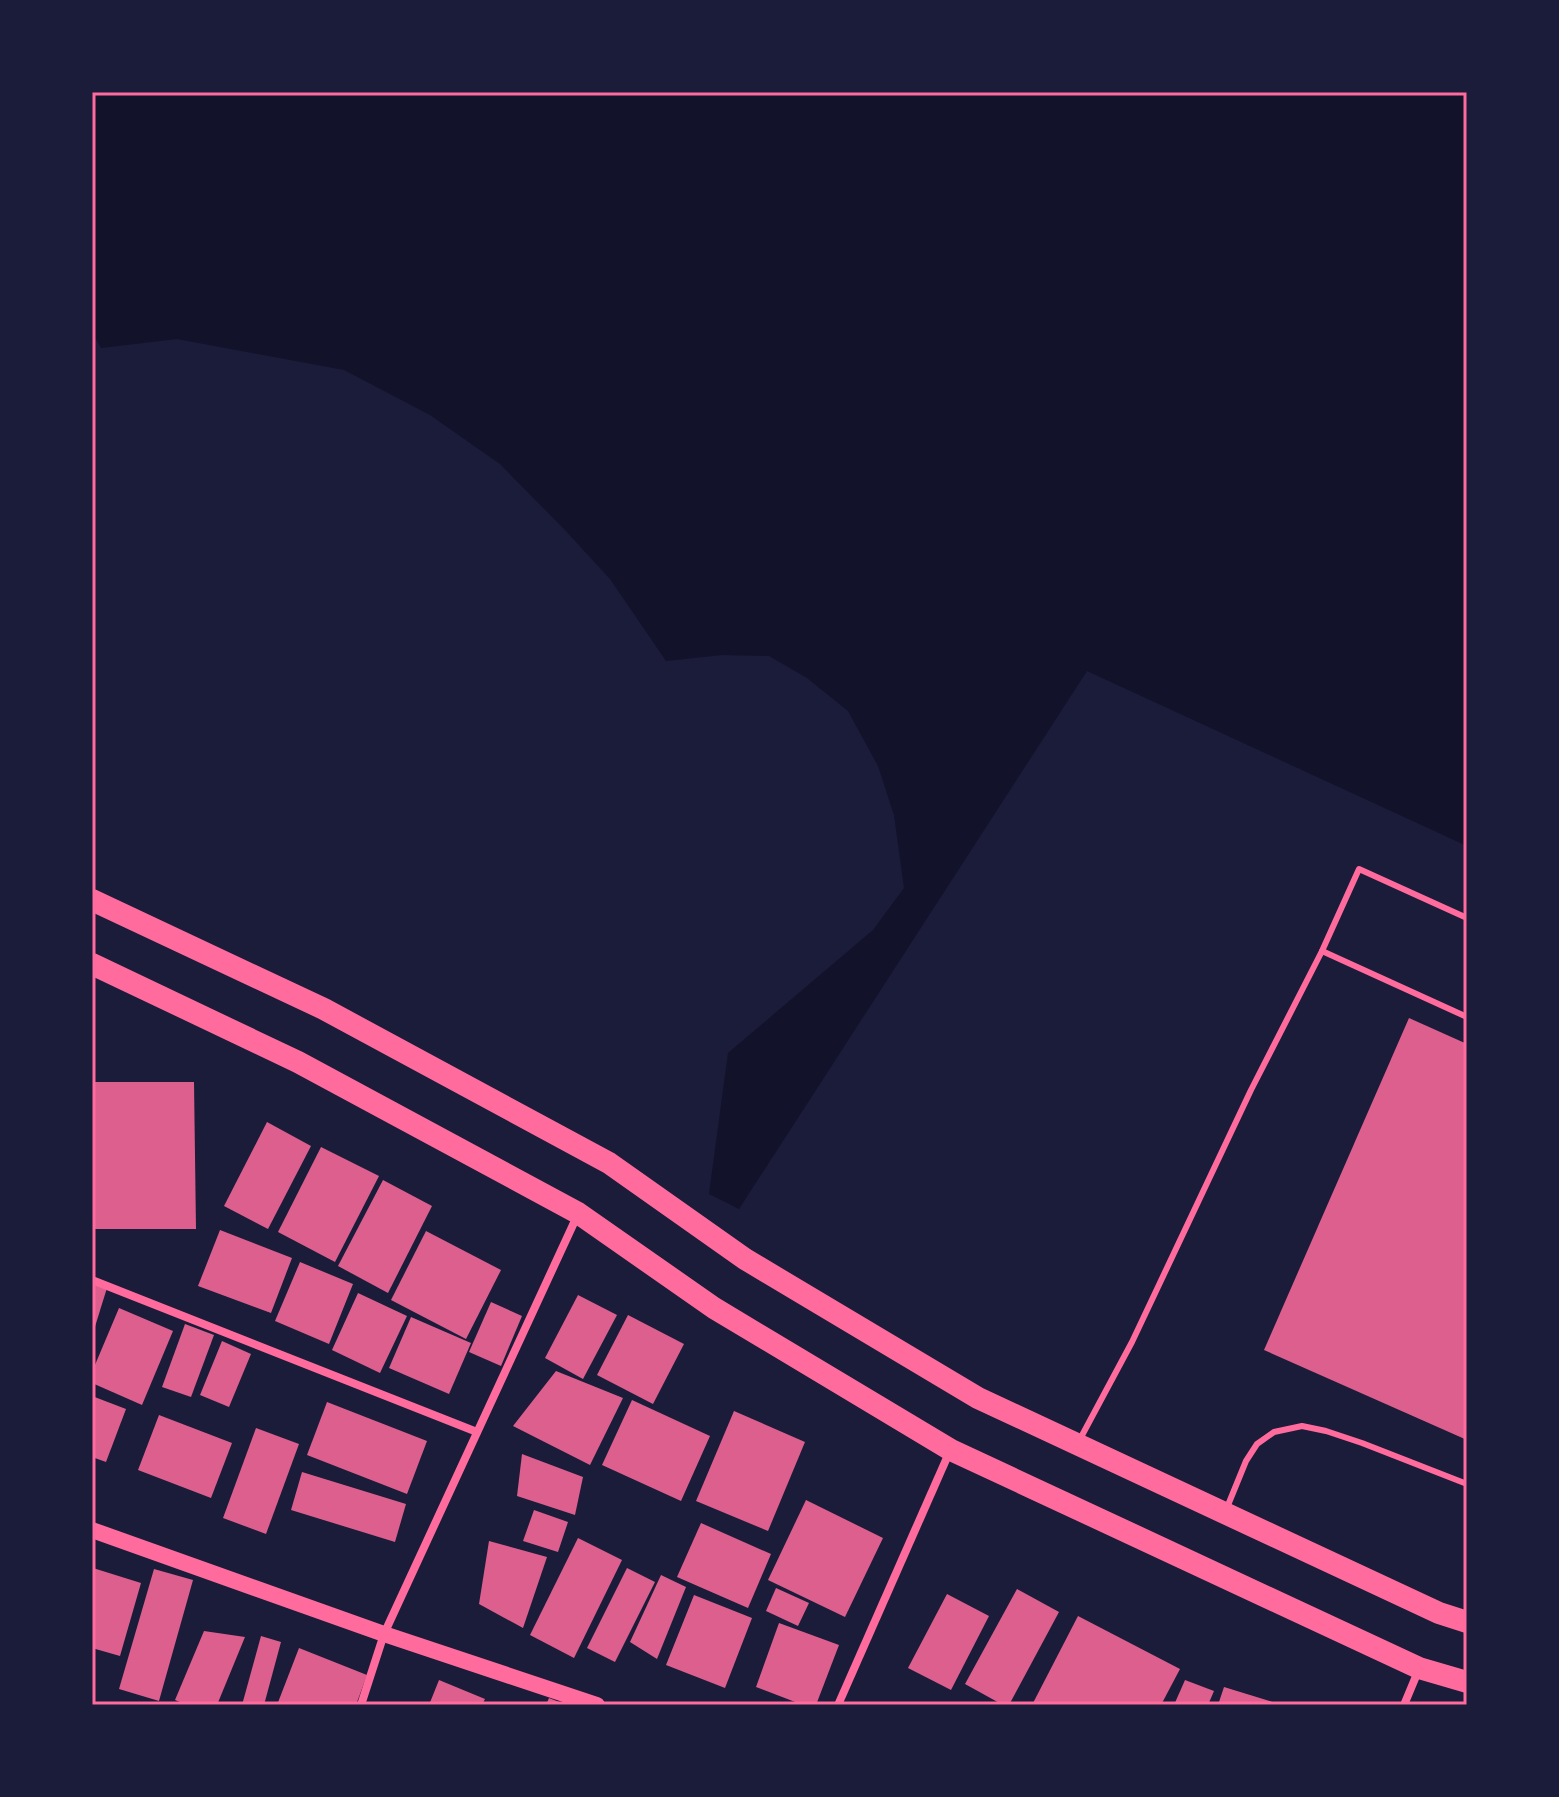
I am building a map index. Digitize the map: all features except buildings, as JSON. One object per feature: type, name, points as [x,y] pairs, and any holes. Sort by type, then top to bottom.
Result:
[{"type":"highway","points":[[92,900],[324,1009],[609,1163],[759,1267],[978,1398],[1439,1613],[1467,1622]]},
{"type":"highway","points":[[92,964],[298,1062],[578,1213],[714,1308],[951,1450],[1419,1668],[1467,1682]]},
{"type":"main road","points":[[92,1530],[384,1634],[597,1705]]},
{"type":"street","points":[[361,1705],[384,1634],[578,1213]]},
{"type":"street","points":[[92,1280],[477,1432]]},
{"type":"street","points":[[838,1705],[951,1450]]},
{"type":"street","points":[[1404,1705],[1419,1668]]},
{"type":"lane","points":[[1077,1445],[1132,1342],[1359,869],[1467,918]]},
{"type":"lane","points":[[1322,951],[1467,1017]]},
{"type":"lane","points":[[1225,1513],[1246,1461],[1257,1444],[1274,1432],[1302,1426],[1362,1443],[1467,1484]]},
{"type":"shaded area","points":[[92,92],[1467,92],[1467,846],[1087,671],[739,1209],[709,1194],[728,1053],[873,930],[904,888],[894,815],[878,766],[848,711],[807,678],[769,656],[722,655],[666,661],[610,579],[500,464],[430,415],[344,370],[177,339],[101,348],[92,332]]}]
